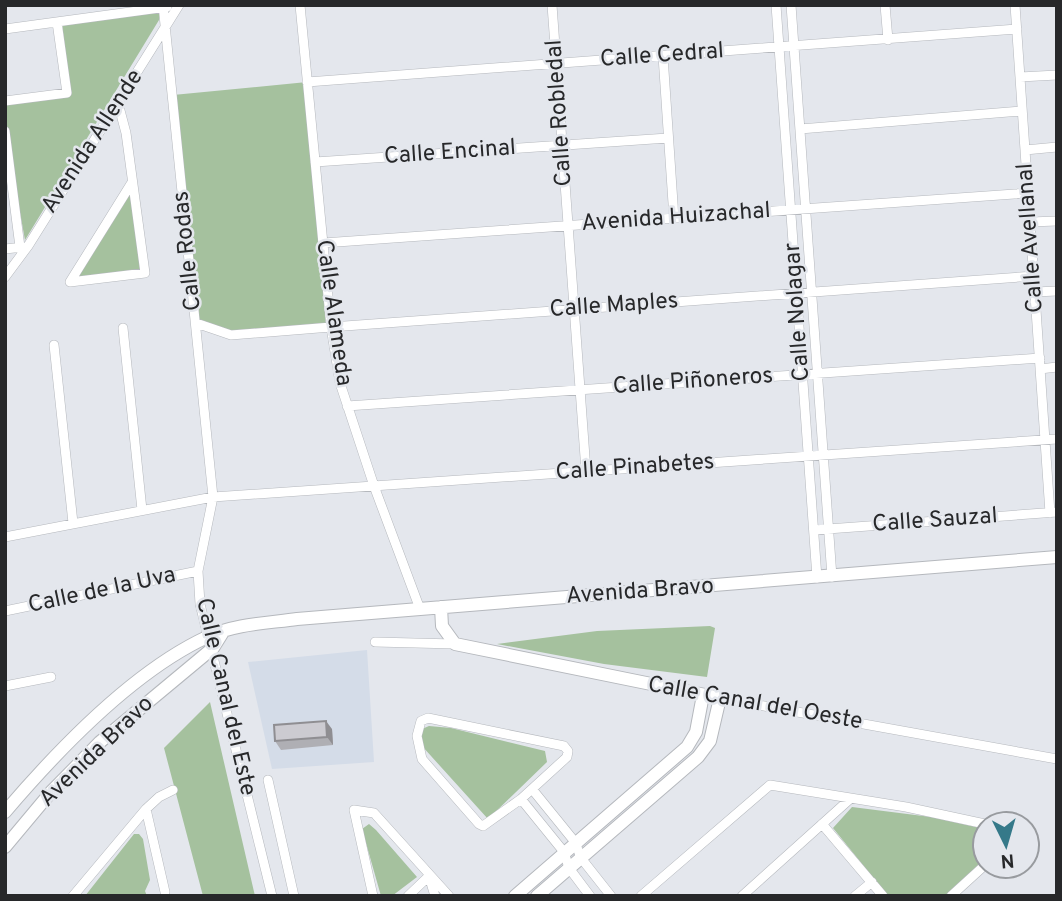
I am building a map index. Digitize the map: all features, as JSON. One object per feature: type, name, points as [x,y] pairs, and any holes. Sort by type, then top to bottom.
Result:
[{"type":"main road","name":"Avenida Bravo","points":[[6,846],[51,792],[100,742],[223,632],[297,619],[1057,557]]},
{"type":"main road","points":[[441,607],[442,626],[455,644]]},
{"type":"main road","name":"Avenida Bravo","points":[[5,812],[85,726],[160,665],[211,642]]},
{"type":"main road","name":"Calle Canal del Oeste","points":[[455,644],[720,698]]},
{"type":"main road","points":[[515,896],[687,747],[696,732],[703,695]]},
{"type":"main road","points":[[537,896],[698,757],[710,741],[720,698]]},
{"type":"main road","points":[[85,726],[100,742]]},
{"type":"street","points":[[5,29],[179,5]]},
{"type":"street","name":"Avenida Allende","points":[[5,277],[179,5]]},
{"type":"street","name":"Calle Alameda","points":[[300,5],[331,327],[340,383],[374,486],[420,609]]},
{"type":"street","name":"Calle Robledal","points":[[552,5],[586,471]]},
{"type":"street","name":"Calle Nolagar","points":[[776,5],[817,578]]},
{"type":"street","name":"Calle Nolagar","points":[[791,5],[832,577]]},
{"type":"street","points":[[885,5],[888,40]]},
{"type":"street","name":"Calle Avellanal","points":[[1015,5],[1045,440],[1053,513]]},
{"type":"street","name":"Calle Rodas","points":[[163,6],[214,497]]},
{"type":"street","points":[[5,101],[67,93],[57,22]]},
{"type":"street","name":"Calle Cedral","points":[[307,82],[1017,29]]},
{"type":"street","points":[[663,56],[674,218]]},
{"type":"street","points":[[1020,78],[1057,75]]},
{"type":"street","points":[[118,103],[126,134],[145,273],[70,282],[131,184]]},
{"type":"street","points":[[800,129],[1023,111]]},
{"type":"street","points":[[5,131],[8,173],[24,246],[5,249]]},
{"type":"street","name":"Calle Encinal","points":[[315,162],[668,138]]},
{"type":"street","points":[[1025,150],[1057,147]]},
{"type":"street","name":"Avenida Huizachal","points":[[323,243],[1028,193]]},
{"type":"street","points":[[1030,222],[1057,221]]},
{"type":"street","name":"Calle Maples","points":[[195,323],[231,335],[1034,276]]},
{"type":"street","points":[[1035,292],[1057,291]]},
{"type":"street","points":[[123,328],[142,510]]},
{"type":"street","points":[[54,345],[73,523]]},
{"type":"street","name":"Calle Piñoneros","points":[[347,406],[817,373],[1040,363],[1057,367]]},
{"type":"street","name":"Calle Pinabetes","points":[[5,537],[214,497],[1057,439]]},
{"type":"street","name":"Calle Canal del Este","points":[[214,497],[198,571],[200,604],[272,896]]},
{"type":"street","name":"Calle Sauzal","points":[[814,530],[1053,513]]},
{"type":"street","name":"Calle de la Uva","points":[[5,611],[198,571]]},
{"type":"street","name":"Calle Canal del Oeste","points":[[375,642],[455,644]]},
{"type":"street","points":[[5,686],[51,677]]},
{"type":"street","name":"Calle Canal del Oeste","points":[[720,698],[1057,759]]},
{"type":"street","points":[[428,718],[565,746],[568,757],[521,799],[488,824],[479,824],[422,759],[417,736],[421,721],[428,718]]},
{"type":"street","name":"Calle Canal del Este","points":[[268,780],[294,896]]},
{"type":"street","points":[[641,896],[653,892],[770,785],[906,807],[971,821]]},
{"type":"street","points":[[532,789],[575,842],[581,858],[611,896]]},
{"type":"street","points":[[73,896],[146,809],[159,797],[173,790]]},
{"type":"street","points":[[521,799],[564,852],[569,868],[590,896]]},
{"type":"street","points":[[742,896],[850,799]]},
{"type":"street","points":[[146,809],[165,892]]},
{"type":"street","points":[[373,896],[354,810],[374,813],[449,896]]},
{"type":"street","points":[[822,824],[883,896]]},
{"type":"street","points":[[408,896],[429,876]]},
{"type":"street","points":[[429,876],[435,896]]},
{"type":"street","points":[[951,896],[971,878]]},
{"type":"street","points":[[855,896],[872,882]]},
{"type":"shaded area","points":[[367,650],[374,762],[272,769],[248,662]]},
{"type":"green space","points":[[161,11],[159,20],[25,240],[5,130],[5,99],[70,88],[62,24]]},
{"type":"green space","points":[[307,82],[330,325],[231,334],[197,322],[173,95]]},
{"type":"green space","points":[[131,187],[144,271],[72,280]]},
{"type":"green space","points":[[710,626],[715,628],[707,677],[604,664],[497,644],[597,631]]},
{"type":"green space","points":[[210,702],[255,896],[203,896],[164,748]]},
{"type":"green space","points":[[429,726],[451,728],[545,751],[547,762],[488,819],[422,746],[422,729]]},
{"type":"green space","points":[[852,807],[931,817],[971,826],[971,875],[948,896],[888,896],[833,828]]},
{"type":"green space","points":[[369,824],[417,877],[392,896],[381,896],[362,829]]},
{"type":"green space","points":[[134,834],[139,834],[143,839],[150,880],[145,891],[147,896],[85,896]]},
{"type":"building","points":[[326,721],[327,737],[275,741],[274,725]]}]
